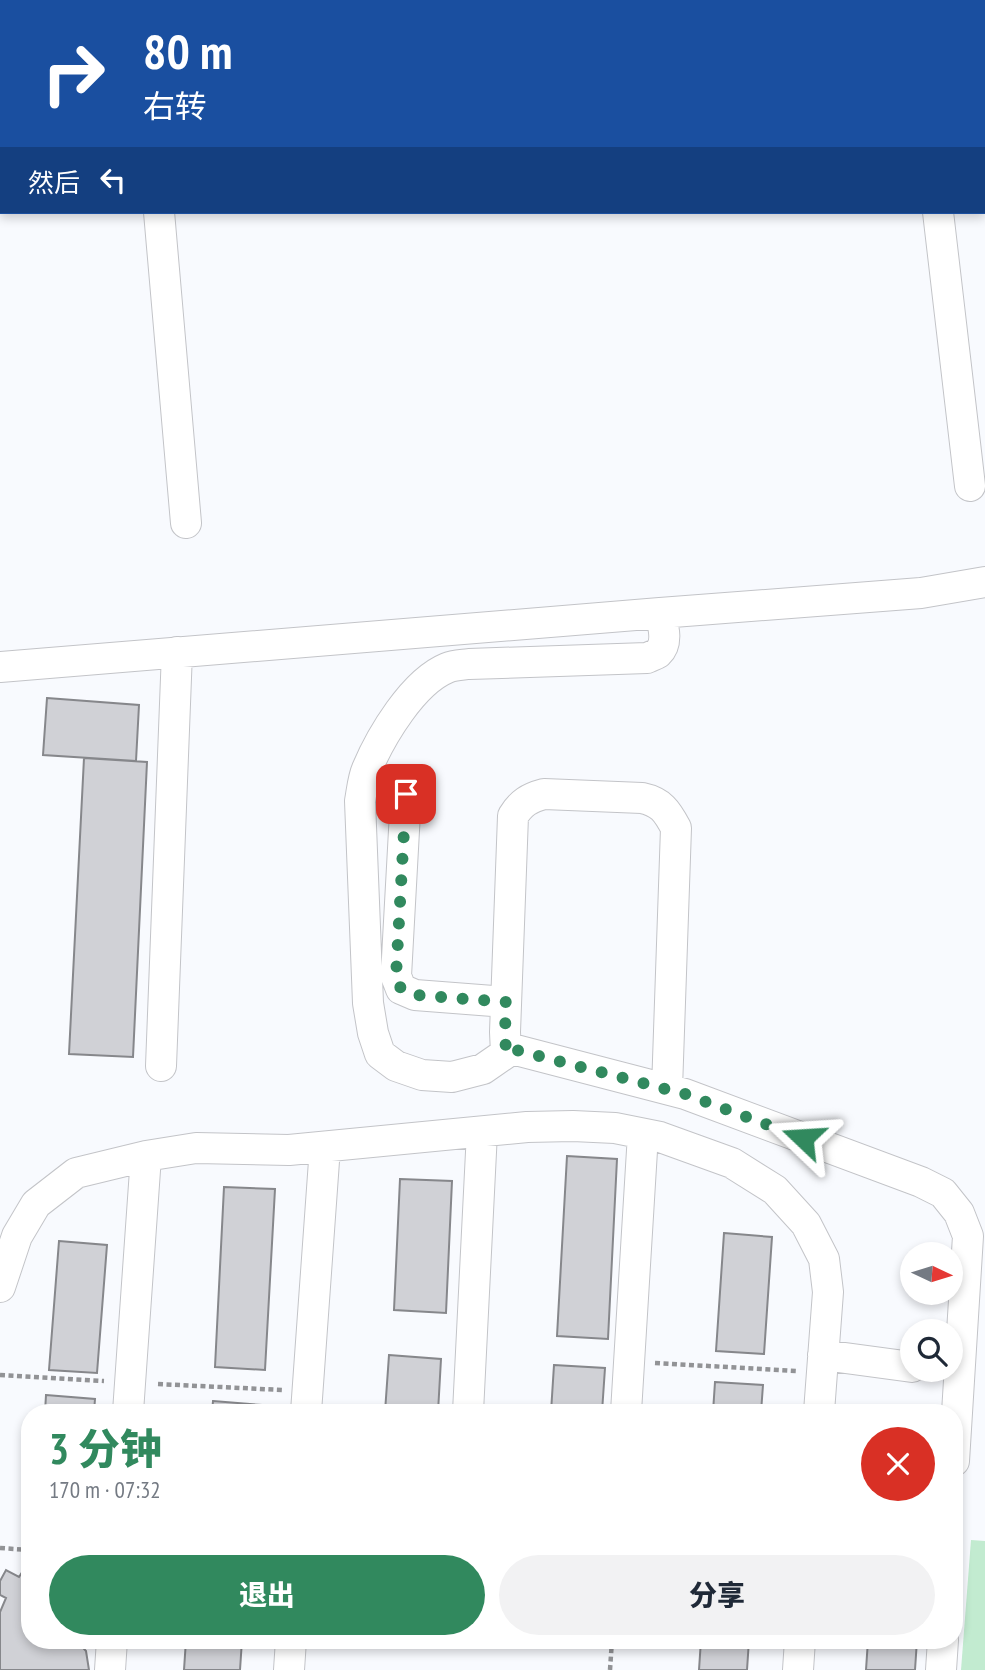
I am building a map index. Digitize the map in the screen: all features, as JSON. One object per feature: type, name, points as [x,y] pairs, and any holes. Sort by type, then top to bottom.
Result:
[{"type":"street","points":[[159,214],[186,523]]},
{"type":"street","points":[[938,214],[970,486]]},
{"type":"street","points":[[0,667],[921,593],[985,582]]},
{"type":"street","points":[[660,613],[665,629],[664,644],[659,652],[647,658],[448,667],[423,683],[380,742],[366,772],[360,801],[368,1003],[380,1054],[396,1066],[422,1075],[452,1077],[483,1069],[512,1049],[685,1094],[921,1182],[943,1193],[958,1213],[968,1236],[955,1319]]},
{"type":"street","points":[[161,1066],[177,652]]},
{"type":"street","points":[[406,794],[396,976],[401,989],[415,995],[506,1002]]},
{"type":"street","points":[[506,1053],[513,816],[519,806],[530,798],[544,794],[642,798],[656,801],[669,815],[676,828],[667,1089]]},
{"type":"street","points":[[0,1287],[17,1236],[36,1204],[76,1173],[196,1148],[289,1150],[527,1127],[615,1128],[660,1137],[732,1163],[775,1190],[806,1224],[824,1259],[828,1292],[820,1404]]},
{"type":"street","points":[[468,1404],[482,1132]]},
{"type":"street","points":[[626,1404],[643,1134]]},
{"type":"street","points":[[307,1402],[325,1147]]},
{"type":"street","points":[[129,1404],[146,1157]]},
{"type":"street","points":[[822,1364],[900,1367]]},
{"type":"street","points":[[948,1382],[950,1404]]},
{"type":"street","points":[[110,1670],[111,1649]]},
{"type":"street","points":[[289,1670],[290,1649]]},
{"type":"street","points":[[798,1670],[799,1649]]},
{"type":"street","points":[[941,1670],[942,1649]]},
{"type":"path","points":[[629,1362],[822,1364]]},
{"type":"path","points":[[0,1375],[130,1382],[307,1402]]},
{"type":"path","points":[[0,1548],[21,1549]]},
{"type":"path","points":[[610,1670],[611,1649]]},
{"type":"green space","points":[[971,1540],[985,1541],[985,1670],[961,1670]]},
{"type":"building","points":[[47,698],[139,705],[136,761],[43,755]]},
{"type":"building","points":[[84,758],[147,762],[133,1057],[69,1054]]},
{"type":"building","points":[[567,1156],[617,1159],[608,1339],[557,1336]]},
{"type":"building","points":[[400,1179],[452,1181],[446,1313],[394,1310]]},
{"type":"building","points":[[224,1187],[275,1189],[265,1370],[215,1367]]},
{"type":"building","points":[[724,1233],[772,1237],[764,1354],[716,1351]]},
{"type":"building","points":[[59,1241],[107,1245],[97,1373],[49,1370]]},
{"type":"building","points":[[389,1355],[441,1359],[438,1404],[386,1404]]},
{"type":"building","points":[[554,1365],[605,1368],[603,1404],[552,1404]]},
{"type":"building","points":[[715,1382],[763,1385],[762,1404],[714,1404]]},
{"type":"building","points":[[46,1395],[95,1399],[95,1404],[45,1404]]},
{"type":"building","points":[[213,1401],[249,1404],[213,1404]]},
{"type":"building","points":[[6,1570],[19,1577],[21,1574],[21,1649],[84,1649],[89,1670],[0,1670],[0,1612],[6,1598],[0,1595],[0,1581]]},
{"type":"building","points":[[185,1649],[241,1649],[240,1670],[184,1670]]},
{"type":"building","points":[[700,1649],[748,1649],[747,1670],[699,1670]]},
{"type":"building","points":[[867,1649],[916,1649],[915,1670],[866,1670]]},
{"type":"route","points":[[406,794],[396,976],[401,989],[415,995],[506,1002],[506,1053],[512,1049],[685,1094],[803,1138]]}]
